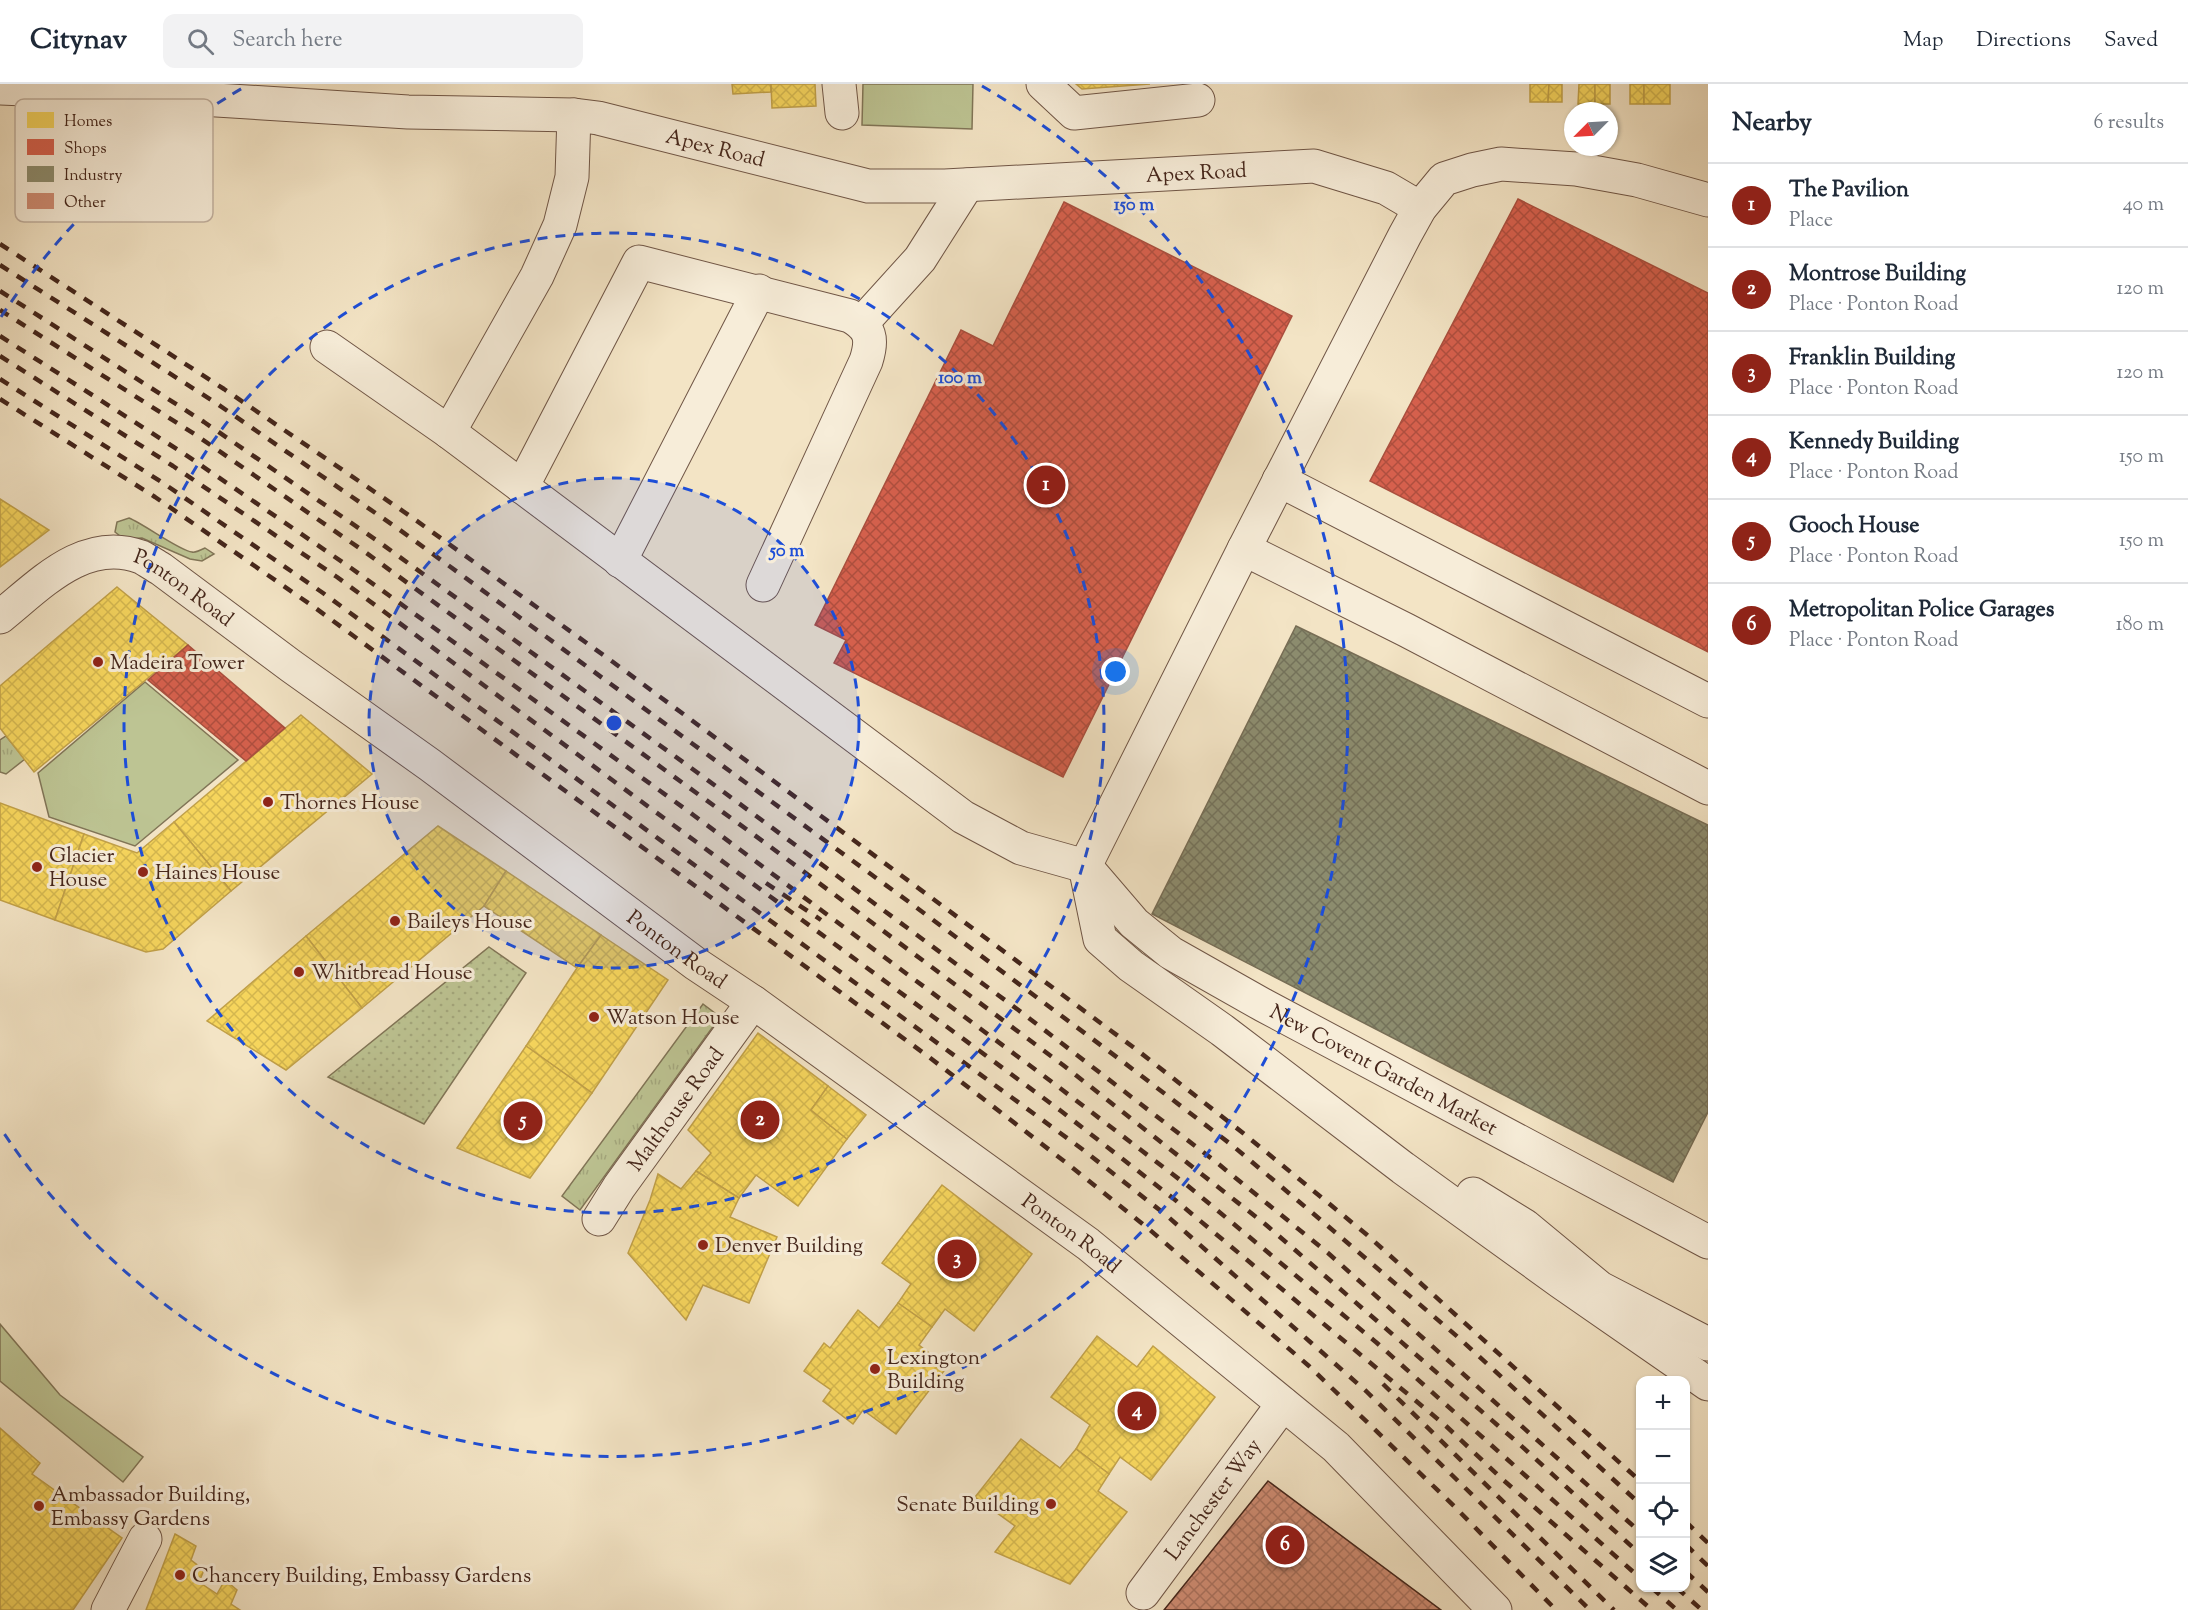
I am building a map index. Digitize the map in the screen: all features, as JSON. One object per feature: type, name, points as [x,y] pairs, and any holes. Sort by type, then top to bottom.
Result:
[{"type":"street","points":[[1043,84],[1074,113],[1198,100]]},
{"type":"street","name":"Apex Road","points":[[0,88],[69,87],[408,112],[574,115],[598,118],[868,186],[967,184],[1314,166],[1386,188],[1420,208]]},
{"type":"street","points":[[448,432],[537,276],[560,225],[572,177],[574,115]]},
{"type":"street","points":[[1708,200],[1637,180],[1575,170],[1501,164],[1444,179],[1420,208],[1279,480],[1085,866],[1100,939],[1131,966],[1231,1036],[1403,1168],[1708,1384]]},
{"type":"street","points":[[862,323],[920,259],[967,184]]},
{"type":"street","points":[[522,487],[639,262],[850,316],[862,323],[868,334],[870,348],[866,361],[763,585]]},
{"type":"street","points":[[620,561],[759,291]]},
{"type":"street","points":[[327,347],[448,432],[963,817],[1021,848],[1085,866]]},
{"type":"street","points":[[1279,480],[1708,701]]},
{"type":"street","points":[[1244,549],[1406,630],[1708,788]]},
{"type":"street","name":"Ponton Road","points":[[0,617],[60,569],[93,553],[118,552],[141,558],[170,576],[430,765],[696,964],[753,1002],[1088,1244],[1336,1447],[1495,1610]]},
{"type":"street","name":"New Covent Garden Market","points":[[1085,866],[1134,923],[1171,953],[1263,1005],[1708,1242]]},
{"type":"street","name":"Malthouse Road","points":[[599,1219],[619,1187],[753,1002]]},
{"type":"street","points":[[1403,1168],[1435,1171],[1525,1226],[1600,1288],[1708,1344]]},
{"type":"street","name":"Lanchester Way","points":[[1143,1593],[1283,1404]]},
{"type":"street","points":[[108,1610],[145,1539]]},
{"type":"green space","points":[[863,84],[973,84],[972,129],[862,125]]},
{"type":"green space","points":[[129,518],[186,550],[195,552],[205,548],[214,554],[202,561],[190,559],[142,538],[124,539],[115,532],[117,522]]},
{"type":"green space","points":[[145,682],[238,760],[135,846],[49,817],[38,773]]},
{"type":"green space","points":[[6,736],[25,759],[6,774],[0,772],[0,740]]},
{"type":"green space","points":[[489,947],[526,973],[424,1124],[328,1077]]},
{"type":"green space","points":[[703,1004],[720,1017],[580,1210],[562,1196]]},
{"type":"green space","points":[[0,1324],[60,1395],[143,1457],[123,1482],[0,1381]]},
{"type":"building: Homes","points":[[732,84],[771,84],[771,92],[733,94]]},
{"type":"building: Homes","points":[[771,84],[815,84],[816,106],[772,108]]},
{"type":"building: Homes","points":[[1076,84],[1150,84],[1082,89]]},
{"type":"building: Homes","points":[[1530,84],[1549,84],[1548,102],[1530,102]]},
{"type":"building: Homes","points":[[1549,84],[1562,84],[1562,102],[1548,102]]},
{"type":"building: Homes","points":[[1579,84],[1595,84],[1595,102],[1578,102]]},
{"type":"building: Homes","points":[[1595,84],[1610,84],[1610,102],[1595,102]]},
{"type":"building: Homes","points":[[1630,84],[1644,84],[1644,104],[1630,104]]},
{"type":"building: Homes","points":[[1644,84],[1670,84],[1670,104],[1644,104]]},
{"type":"building: Homes","points":[[0,499],[49,530],[0,567]]},
{"type":"building: Homes","name":"Madeira Tower","points":[[117,587],[188,645],[34,772],[0,728],[0,686]]},
{"type":"building: Homes","name":"Thornes House","points":[[301,715],[372,774],[231,891],[174,822]]},
{"type":"building: Homes","name":"Glacier House","points":[[0,803],[84,834],[55,920],[0,900]]},
{"type":"building: Homes","name":"Haines House","points":[[174,822],[231,891],[163,949],[146,952],[55,920],[84,834],[137,853]]},
{"type":"building: Homes","name":"Baileys House","points":[[438,826],[506,871],[484,906],[362,1008],[306,936]]},
{"type":"building: Homes","points":[[506,871],[601,935],[577,968],[484,906]]},
{"type":"building: Homes","name":"Watson House","points":[[601,935],[668,980],[592,1093],[526,1046]]},
{"type":"building: Homes","name":"Whitbread House","points":[[306,936],[362,1008],[286,1070],[207,1021]]},
{"type":"building: Homes","points":[[758,1033],[828,1086],[811,1110],[847,1139],[798,1206],[756,1175],[739,1198],[696,1171],[711,1153],[688,1130]]},
{"type":"building: Homes","points":[[526,1046],[592,1093],[530,1178],[457,1148]]},
{"type":"building: Homes","points":[[828,1086],[866,1115],[847,1139],[811,1110]]},
{"type":"building: Homes","name":"Denver Building","points":[[696,1171],[739,1198],[730,1217],[777,1237],[749,1303],[703,1285],[686,1320],[628,1253],[658,1174],[681,1189]]},
{"type":"building: Homes","points":[[942,1185],[1032,1254],[974,1331],[945,1309],[932,1327],[898,1303],[911,1284],[882,1263]]},
{"type":"building: Homes","name":"Lexington Building","points":[[898,1303],[932,1327],[919,1345],[947,1367],[896,1434],[863,1410],[853,1424],[823,1401],[831,1390],[804,1371],[824,1343],[830,1348],[858,1310],[879,1328]]},
{"type":"building: Homes","points":[[1097,1336],[1137,1367],[1153,1346],[1215,1397],[1151,1480],[1120,1457],[1109,1474],[1076,1449],[1090,1425],[1051,1397]]},
{"type":"building: Homes","name":"Ambassador Building, Embassy Gardens","points":[[0,1428],[40,1463],[32,1474],[122,1538],[73,1610],[0,1610]]},
{"type":"building: Homes","name":"Senate Building","points":[[1021,1439],[1060,1468],[1076,1449],[1109,1474],[1098,1491],[1127,1512],[1070,1584],[995,1552],[1015,1526],[975,1497]]},
{"type":"building: Homes","name":"Chancery Building, Embassy Gardens","points":[[175,1534],[196,1546],[191,1560],[204,1570],[199,1582],[217,1594],[225,1580],[237,1590],[231,1604],[240,1610],[146,1610]]},
{"type":"building: Shops","points":[[1518,199],[1708,293],[1708,652],[1370,481]]},
{"type":"building: Shops","points":[[1064,202],[1292,316],[1063,777],[834,663],[846,640],[815,625],[961,330],[993,346]]},
{"type":"building: Shops","points":[[188,645],[285,728],[246,761],[148,680]]},
{"type":"building: Industry","points":[[1296,626],[1708,825],[1708,1112],[1673,1182],[1152,914]]},
{"type":"building: Other","points":[[1268,1481],[1441,1610],[1164,1610]]},
{"type":"railway","points":[[0,244],[224,389],[410,516],[613,662],[1137,1050],[1366,1234],[1636,1477]]},
{"type":"railway","points":[[0,265],[216,403],[400,530],[909,902],[1122,1061],[1233,1146],[1459,1338],[1636,1500]]},
{"type":"railway","points":[[0,291],[204,422],[379,542],[698,773],[1021,1012],[1216,1162],[1328,1253],[1636,1528]]},
{"type":"railway","points":[[0,310],[196,435],[365,552],[768,845],[1063,1065],[1265,1224],[1517,1442],[1636,1550]]},
{"type":"railway","points":[[0,336],[183,453],[351,568],[688,811],[1052,1082],[1188,1186],[1377,1343],[1636,1574]]},
{"type":"railway","points":[[0,356],[173,466],[337,577],[1061,1111],[1174,1199],[1446,1426],[1501,1478],[1652,1610]]},
{"type":"railway","points":[[0,379],[163,483],[323,593],[1082,1149],[1166,1215],[1366,1391],[1590,1610]]},
{"type":"railway","points":[[0,399],[155,497],[314,607],[929,1057],[1069,1165],[1150,1230],[1309,1366],[1454,1506],[1556,1610]]},
{"type":"railway","points":[[766,883],[821,920]]},
{"type":"railway","points":[[1383,1384],[1614,1610]]},
{"type":"railway","points":[[1690,1526],[1708,1543]]},
{"type":"railway","points":[[1690,1549],[1708,1566]]},
{"type":"railway","points":[[1690,1576],[1708,1592]]},
{"type":"railway","points":[[1657,1592],[1677,1610]]},
{"type":"railway","points":[[1682,1592],[1702,1610]]},
{"type":"place","name":"The Pavilion","points":[[1046,485]]},
{"type":"place","name":"Madeira Tower","points":[[98,662]]},
{"type":"place","name":"Thornes House","points":[[268,802]]},
{"type":"place","name":"Glacier House","points":[[37,867]]},
{"type":"place","name":"Haines House","points":[[143,872]]},
{"type":"place","name":"Baileys House","points":[[395,921]]},
{"type":"place","name":"Whitbread House","points":[[299,972]]},
{"type":"place","name":"Watson House","points":[[594,1017]]},
{"type":"place","name":"Montrose Building","points":[[760,1120]]},
{"type":"place","name":"Gooch House","points":[[523,1121]]},
{"type":"place","name":"Denver Building","points":[[703,1245]]},
{"type":"place","name":"Franklin Building","points":[[957,1259]]},
{"type":"place","name":"Lexington Building","points":[[875,1369]]},
{"type":"place","name":"Kennedy Building","points":[[1137,1411]]},
{"type":"place","name":"Senate Building","points":[[1051,1504]]},
{"type":"place","name":"Ambassador Building, Embassy Gardens","points":[[39,1506]]},
{"type":"place","name":"Metropolitan Police Garages","points":[[1285,1545]]},
{"type":"place","name":"Chancery Building, Embassy Gardens","points":[[180,1575]]}]
